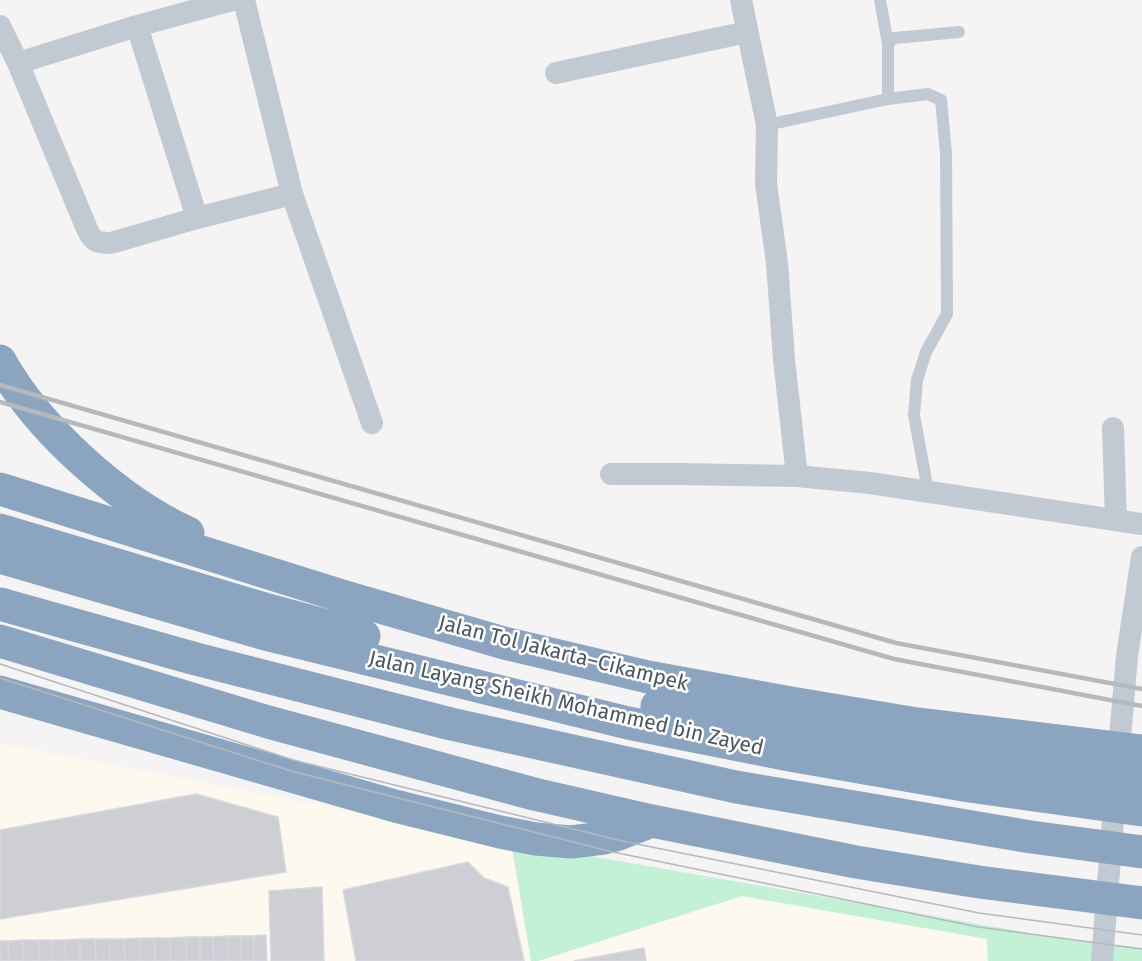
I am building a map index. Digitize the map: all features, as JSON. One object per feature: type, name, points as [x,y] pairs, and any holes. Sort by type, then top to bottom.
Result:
[{"type":"highway","points":[[0,361],[24,399],[45,424],[106,481],[134,502],[182,530],[208,542],[342,596]]},
{"type":"highway","name":"Jalan Tol Jakarta–Cikampek","points":[[0,489],[342,596],[504,643],[648,677],[917,724],[1142,751]]},
{"type":"highway","name":"Jalan Layang Sheikh Mohammed bin Zayed","points":[[0,530],[279,613],[614,698],[870,744],[964,758],[1142,777]]},
{"type":"highway","name":"Jalan Layang Sheikh Mohammed bin Zayed","points":[[0,557],[265,634],[628,723],[795,756],[957,784],[1142,810]]},
{"type":"highway","points":[[0,604],[196,659],[451,724],[736,787],[1030,837],[1142,852]]},
{"type":"highway","points":[[0,641],[268,722],[534,794],[856,862],[979,882],[1142,903]]},
{"type":"highway","points":[[0,692],[395,806],[500,832],[536,839],[571,842],[619,834],[652,820]]},
{"type":"street","points":[[18,63],[137,26],[233,0]]},
{"type":"street","points":[[244,0],[292,194],[372,423]]},
{"type":"street","points":[[741,0],[767,125],[766,184],[777,263],[784,359],[797,476]]},
{"type":"street","points":[[0,26],[18,63],[87,229],[96,242],[111,243],[292,194]]},
{"type":"street","points":[[137,26],[197,218]]},
{"type":"street","points":[[556,73],[747,32]]},
{"type":"street","points":[[1113,428],[1116,520]]},
{"type":"street","points":[[611,474],[797,476],[928,491],[1142,524]]},
{"type":"street","points":[[1102,954],[1127,656],[1142,557]]},
{"type":"lane","points":[[880,0],[888,44],[888,99]]},
{"type":"lane","points":[[888,44],[895,38],[959,32]]},
{"type":"lane","points":[[767,125],[888,99],[928,94],[941,100],[946,153],[947,314],[926,351],[917,380],[914,415],[928,491]]},
{"type":"shaded area","points":[[0,743],[511,842],[531,961],[0,961]]},
{"type":"shaded area","points":[[742,896],[988,939],[988,961],[538,961]]},
{"type":"green space","points":[[511,842],[1052,937],[1142,948],[1142,961],[988,961],[987,939],[742,896],[538,961],[531,961]]},
{"type":"building","points":[[196,794],[278,817],[286,872],[0,919],[0,830]]},
{"type":"building","points":[[468,862],[484,878],[508,887],[524,961],[356,961],[343,890]]},
{"type":"building","points":[[322,887],[324,961],[271,961],[269,891]]},
{"type":"building","points":[[266,935],[267,961],[254,961],[254,936]]},
{"type":"building","points":[[228,936],[241,936],[241,961],[228,961]]},
{"type":"building","points":[[228,936],[228,961],[214,961],[213,937]]},
{"type":"building","points":[[241,936],[254,936],[254,961],[241,961]]},
{"type":"building","points":[[186,937],[200,937],[200,961],[186,961]]},
{"type":"building","points":[[186,937],[186,961],[170,961],[170,938]]},
{"type":"building","points":[[200,937],[213,937],[214,961],[200,961]]},
{"type":"building","points":[[140,938],[154,938],[155,961],[140,961]]},
{"type":"building","points":[[140,938],[140,961],[125,961],[124,939]]},
{"type":"building","points":[[154,938],[170,938],[170,961],[155,961]]},
{"type":"building","points":[[80,939],[95,939],[96,961],[80,961]]},
{"type":"building","points":[[80,939],[80,961],[66,961],[65,940]]},
{"type":"building","points":[[95,939],[110,939],[110,961],[96,961]]},
{"type":"building","points":[[110,939],[124,939],[125,961],[110,961]]},
{"type":"building","points":[[23,940],[23,961],[9,961],[8,941]]},
{"type":"building","points":[[23,940],[39,940],[39,961],[23,961]]},
{"type":"building","points":[[39,940],[52,940],[52,961],[39,961]]},
{"type":"building","points":[[52,940],[65,940],[66,961],[52,961]]},
{"type":"building","points":[[0,941],[8,941],[9,961],[0,961]]},
{"type":"building","points":[[644,948],[646,961],[574,961]]},
{"type":"tram line","points":[[0,664],[293,760],[622,841],[979,913],[1142,935]]},
{"type":"tram line","points":[[0,678],[291,771],[613,852],[978,927],[1142,949]]},
{"type":"railway","points":[[0,385],[896,643],[1142,689]]},
{"type":"railway","points":[[0,402],[894,659],[1142,706]]}]
